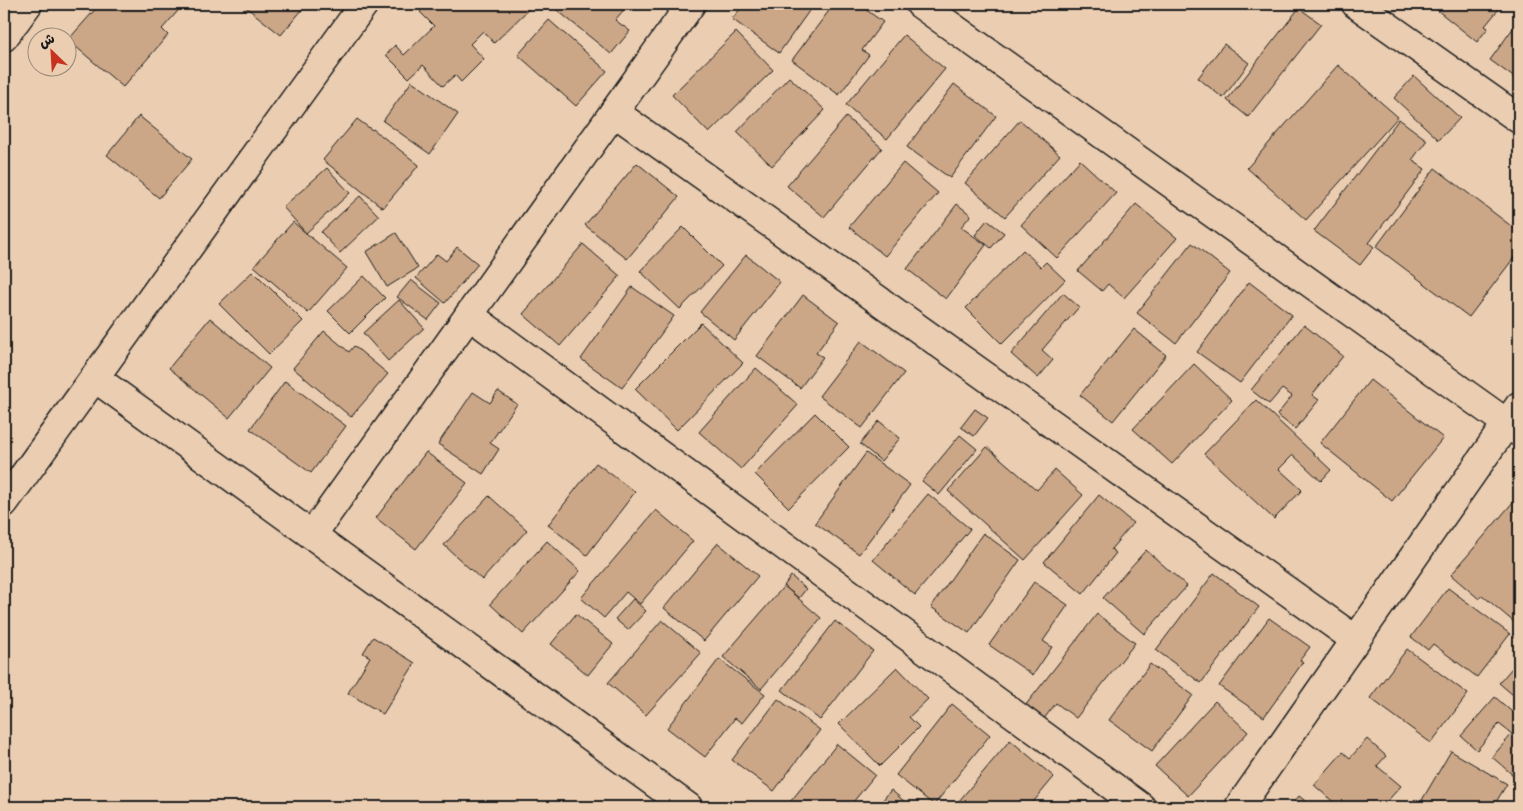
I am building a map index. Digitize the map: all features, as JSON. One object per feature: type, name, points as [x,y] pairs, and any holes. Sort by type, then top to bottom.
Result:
[{"type":"street","points":[[4,37],[28,4]]},
{"type":"street","points":[[4,503],[364,4]]},
{"type":"street","points":[[312,535],[691,4]]},
{"type":"street","points":[[920,4],[1515,420],[1238,807]]},
{"type":"street","points":[[1356,4],[1519,119]]},
{"type":"street","points":[[614,112],[1356,640]]},
{"type":"street","points":[[469,315],[1141,807]]},
{"type":"street","points":[[95,378],[688,807]]},
{"type":"building","points":[[100,4],[184,4],[162,29],[168,35],[123,87],[78,49],[78,29]]},
{"type":"building","points":[[242,4],[307,4],[281,35]]},
{"type":"building","points":[[428,4],[528,4],[531,7],[494,43],[483,31],[470,44],[484,59],[461,82],[455,75],[443,86],[423,65],[409,78],[386,55],[395,45],[404,55],[434,26],[420,12]]},
{"type":"building","points":[[553,4],[629,4],[615,20],[630,31],[611,54],[552,6]]},
{"type":"building","points":[[744,4],[814,4],[779,53],[732,19]]},
{"type":"building","points":[[834,4],[858,4],[883,22],[862,50],[869,55],[839,95],[792,60]]},
{"type":"building","points":[[1442,4],[1503,4],[1485,26],[1488,28],[1477,42],[1437,10]]},
{"type":"building","points":[[1299,8],[1321,24],[1248,117],[1227,100]]},
{"type":"building","points":[[549,20],[607,71],[576,106],[518,55]]},
{"type":"building","points":[[1519,20],[1519,81],[1490,60]]},
{"type":"building","points":[[736,32],[773,70],[709,133],[672,95]]},
{"type":"building","points":[[904,35],[945,69],[887,139],[846,105]]},
{"type":"building","points":[[1224,44],[1249,63],[1223,98],[1198,78]]},
{"type":"building","points":[[1338,65],[1398,117],[1306,220],[1247,168]]},
{"type":"building","points":[[1414,76],[1460,118],[1439,140],[1394,98]]},
{"type":"building","points":[[789,77],[825,110],[772,166],[737,132]]},
{"type":"building","points":[[412,81],[458,114],[430,154],[383,121]]},
{"type":"building","points":[[954,84],[996,116],[950,178],[907,147]]},
{"type":"building","points":[[139,116],[192,159],[159,198],[107,155]]},
{"type":"building","points":[[846,117],[882,148],[824,217],[787,186]]},
{"type":"building","points":[[357,119],[373,129],[419,165],[383,208],[323,160]]},
{"type":"building","points":[[1399,119],[1427,140],[1412,160],[1425,169],[1369,243],[1374,247],[1360,265],[1314,231]]},
{"type":"building","points":[[1020,120],[1060,155],[1005,217],[965,183]]},
{"type":"building","points":[[1080,160],[1116,193],[1057,258],[1021,225]]},
{"type":"building","points":[[637,163],[679,197],[627,259],[585,225]]},
{"type":"building","points":[[903,163],[938,193],[885,256],[849,227]]},
{"type":"building","points":[[327,168],[350,193],[306,233],[283,207]]},
{"type":"building","points":[[1435,168],[1519,232],[1519,251],[1469,317],[1376,247]]},
{"type":"building","points":[[360,196],[379,216],[340,253],[321,232]]},
{"type":"building","points":[[957,204],[971,215],[961,227],[986,245],[946,299],[907,269]]},
{"type":"building","points":[[1136,204],[1177,238],[1124,298],[1108,284],[1102,291],[1078,271]]},
{"type":"building","points":[[987,220],[1004,233],[991,248],[975,235]]},
{"type":"building","points":[[293,222],[347,268],[308,313],[254,266]]},
{"type":"building","points":[[683,227],[722,266],[680,309],[640,271]]},
{"type":"building","points":[[396,233],[418,268],[387,287],[366,252]]},
{"type":"building","points":[[1192,243],[1230,273],[1176,343],[1137,313]]},
{"type":"building","points":[[583,244],[620,276],[560,346],[523,314]]},
{"type":"building","points":[[457,247],[478,264],[445,303],[416,278],[437,254],[446,261]]},
{"type":"building","points":[[1023,250],[1041,267],[1046,262],[1065,280],[1002,344],[966,308]]},
{"type":"building","points":[[746,255],[780,282],[734,340],[700,312]]},
{"type":"building","points":[[253,271],[303,321],[269,354],[219,304]]},
{"type":"building","points":[[364,276],[385,298],[350,333],[328,311]]},
{"type":"building","points":[[411,280],[441,303],[428,320],[397,297]]},
{"type":"building","points":[[1249,282],[1292,315],[1240,383],[1197,352]]},
{"type":"building","points":[[632,287],[674,316],[622,388],[581,359]]},
{"type":"building","points":[[1063,293],[1079,307],[1042,350],[1053,360],[1038,378],[1011,354]]},
{"type":"building","points":[[803,295],[839,322],[816,353],[823,357],[800,388],[757,356]]},
{"type":"building","points":[[399,300],[424,328],[388,361],[363,333]]},
{"type":"building","points":[[210,318],[270,368],[229,418],[169,368]]},
{"type":"building","points":[[701,323],[743,363],[677,430],[635,389]]},
{"type":"building","points":[[1304,325],[1343,356],[1312,395],[1319,400],[1295,429],[1277,415],[1292,396],[1282,389],[1269,404],[1251,390]]},
{"type":"building","points":[[1134,329],[1166,355],[1113,421],[1080,395]]},
{"type":"building","points":[[324,331],[349,352],[354,346],[388,374],[351,417],[293,368]]},
{"type":"building","points":[[861,341],[904,373],[862,428],[819,396]]},
{"type":"building","points":[[1194,364],[1232,400],[1172,464],[1133,429]]},
{"type":"building","points":[[756,368],[798,405],[741,469],[699,432]]},
{"type":"building","points":[[1370,380],[1443,438],[1392,501],[1320,443]]},
{"type":"building","points":[[285,381],[346,426],[311,473],[250,429]]},
{"type":"building","points":[[498,391],[517,404],[490,443],[499,449],[483,474],[438,444],[473,392],[490,403]]},
{"type":"building","points":[[1256,400],[1331,470],[1321,481],[1293,455],[1279,469],[1302,490],[1274,519],[1204,454]]},
{"type":"building","points":[[975,409],[988,418],[974,436],[961,427]]},
{"type":"building","points":[[815,413],[849,447],[789,508],[755,474]]},
{"type":"building","points":[[879,421],[900,438],[881,461],[860,444]]},
{"type":"building","points":[[960,435],[977,449],[939,495],[922,481]]},
{"type":"building","points":[[987,447],[1037,490],[1055,470],[1083,495],[1025,560],[948,491]]},
{"type":"building","points":[[426,452],[467,483],[416,549],[376,518]]},
{"type":"building","points":[[866,453],[910,485],[859,554],[815,523]]},
{"type":"building","points":[[596,463],[635,492],[587,555],[548,525]]},
{"type":"building","points":[[928,494],[970,529],[915,595],[873,560]]},
{"type":"building","points":[[1099,495],[1133,523],[1111,549],[1116,553],[1083,594],[1044,562]]},
{"type":"building","points":[[1519,495],[1519,618],[1515,623],[1482,595],[1479,599],[1451,575]]},
{"type":"building","points":[[489,496],[527,530],[482,580],[444,545]]},
{"type":"building","points":[[656,510],[693,541],[640,604],[626,592],[604,618],[581,598]]},
{"type":"building","points":[[983,533],[1020,560],[969,633],[931,607]]},
{"type":"building","points":[[547,541],[580,571],[523,634],[490,604]]},
{"type":"building","points":[[718,543],[758,576],[704,641],[664,608]]},
{"type":"building","points":[[1146,550],[1187,586],[1144,634],[1103,598]]},
{"type":"building","points":[[1214,573],[1259,607],[1201,683],[1156,650]]},
{"type":"building","points":[[791,576],[806,589],[799,598],[784,586]]},
{"type":"building","points":[[1034,582],[1068,605],[1043,641],[1052,647],[1033,675],[989,645]]},
{"type":"building","points":[[784,586],[821,618],[761,689],[723,657]]},
{"type":"building","points":[[1448,588],[1510,634],[1477,677],[1433,644],[1428,650],[1411,637]]},
{"type":"building","points":[[633,599],[646,611],[628,630],[615,619]]},
{"type":"building","points":[[576,614],[613,644],[588,675],[551,644]]},
{"type":"building","points":[[1097,614],[1135,643],[1076,718],[1056,703],[1043,720],[1025,706]]},
{"type":"building","points":[[1269,618],[1310,647],[1300,660],[1303,662],[1264,717],[1219,686]]},
{"type":"building","points":[[662,620],[701,653],[646,715],[608,683]]},
{"type":"building","points":[[835,621],[873,651],[820,720],[782,690]]},
{"type":"building","points":[[373,637],[415,663],[383,714],[348,693],[370,657],[363,653]]},
{"type":"building","points":[[1407,649],[1468,694],[1431,743],[1370,698]]},
{"type":"building","points":[[719,659],[765,694],[742,723],[735,718],[705,757],[667,728]]},
{"type":"building","points":[[1519,660],[1519,700],[1499,683]]},
{"type":"building","points":[[1150,664],[1193,695],[1152,751],[1109,720]]},
{"type":"building","points":[[897,667],[928,699],[909,717],[919,727],[880,766],[839,724]]},
{"type":"building","points":[[1495,697],[1519,718],[1519,771],[1514,776],[1492,757],[1512,734],[1499,724],[1477,750],[1461,736]]},
{"type":"building","points":[[778,699],[820,730],[774,791],[732,760]]},
{"type":"building","points":[[1215,701],[1248,732],[1188,796],[1155,766]]},
{"type":"building","points":[[952,704],[990,735],[934,805],[896,775]]},
{"type":"building","points":[[1367,739],[1386,756],[1377,766],[1401,786],[1382,807],[1339,807],[1314,785],[1343,752],[1350,758]]},
{"type":"building","points":[[1010,740],[1054,777],[1029,807],[954,807]]},
{"type":"building","points":[[837,744],[875,775],[849,807],[786,807]]},
{"type":"building","points":[[1451,751],[1507,784],[1493,807],[1434,807],[1422,800]]},
{"type":"building","points":[[891,790],[911,807],[877,807]]},
{"type":"building","points":[[1299,796],[1313,807],[1290,807]]},
{"type":"building","points":[[1415,799],[1424,807],[1407,807]]}]
